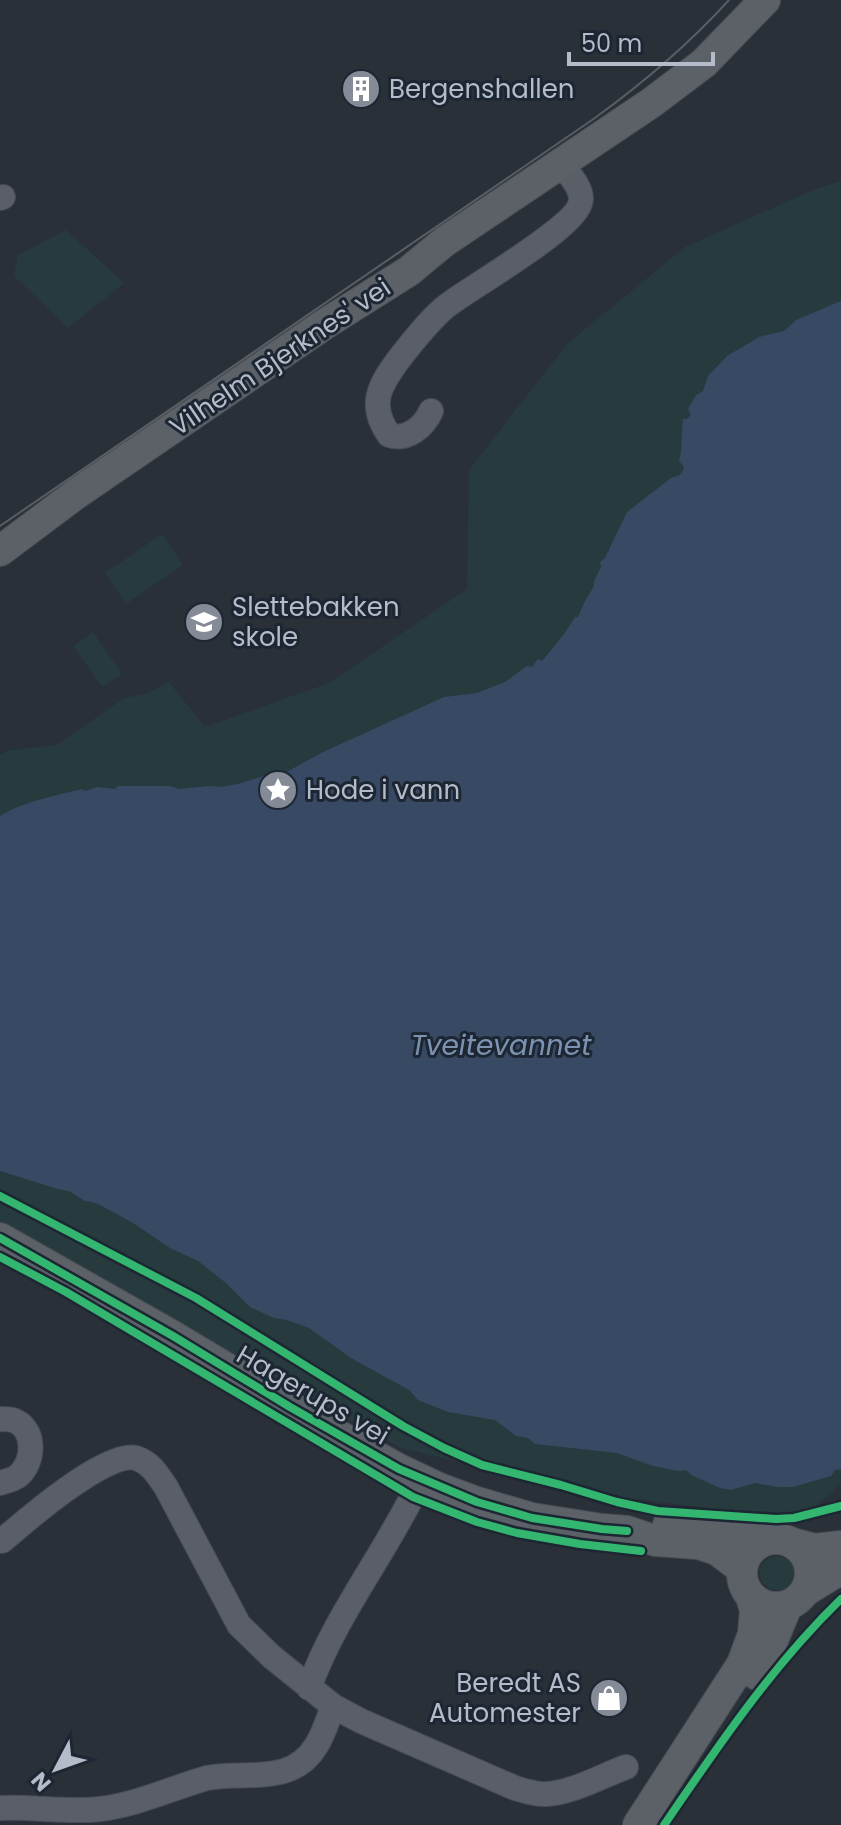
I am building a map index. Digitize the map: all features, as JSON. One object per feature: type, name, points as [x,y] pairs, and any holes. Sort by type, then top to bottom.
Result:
[{"type":"main road","name":"Vilhelm Bjerknes' vei","points":[[0,551],[76,494],[325,324],[409,271],[444,242],[643,109],[704,63],[765,0]]},
{"type":"main road","name":"Hagerups vei","points":[[0,1238],[399,1469],[477,1502],[532,1518],[627,1531],[656,1541],[698,1544],[717,1550],[746,1583]]},
{"type":"main road","name":"Hagerups vei","points":[[627,1531],[700,1524],[815,1549],[841,1546]]},
{"type":"main road","points":[[638,1825],[742,1664],[753,1634],[755,1610],[746,1583],[750,1551],[757,1544],[779,1542],[801,1549],[807,1558],[810,1579],[762,1666],[654,1825]]},
{"type":"main road","points":[[746,1583],[759,1603],[778,1608],[841,1569]]},
{"type":"street","points":[[431,411],[417,430],[398,438],[389,435],[378,414],[379,393],[391,370],[418,334],[445,308],[545,240],[575,213],[582,198],[579,188],[560,163]]},
{"type":"street","points":[[0,1419],[13,1420],[22,1425],[31,1444],[26,1466],[18,1476],[0,1483]]},
{"type":"street","points":[[2,1541],[46,1503],[97,1469],[112,1461],[135,1458],[152,1466],[166,1487],[239,1625],[272,1657],[333,1706],[529,1793],[563,1791],[626,1767]]},
{"type":"street","points":[[309,1688],[327,1647],[421,1479]]},
{"type":"street","points":[[0,1808],[102,1809],[207,1778],[280,1773],[292,1769],[314,1750],[333,1706]]},
{"type":"green space","name":"Tveitevannet","points":[[841,181],[841,1484],[800,1520],[590,1493],[401,1448],[0,1226],[0,754],[57,745],[124,698],[146,694],[169,682],[205,727],[329,683],[467,589],[469,470],[567,344],[685,247],[813,190]]},
{"type":"green space","points":[[66,230],[124,283],[68,328],[14,276],[18,255]]},
{"type":"green space","points":[[162,534],[183,565],[126,604],[105,573]]},
{"type":"green space","points":[[93,632],[122,674],[102,687],[73,646]]},
{"type":"green space","points":[[777,1556],[789,1561],[794,1573],[789,1585],[777,1590],[765,1585],[760,1573],[765,1561]]},
{"type":"water","name":"Tveitevannet","points":[[841,301],[841,1469],[835,1470],[831,1476],[793,1487],[755,1483],[731,1490],[720,1488],[686,1470],[653,1466],[617,1453],[535,1444],[528,1438],[516,1436],[495,1420],[448,1412],[418,1400],[409,1390],[351,1358],[309,1328],[250,1307],[198,1261],[170,1248],[100,1205],[85,1201],[69,1191],[0,1171],[0,816],[29,803],[82,789],[115,789],[118,786],[170,786],[179,789],[221,787],[270,774],[283,774],[321,753],[444,697],[477,693],[505,682],[527,666],[532,667],[538,659],[543,660],[578,617],[594,586],[600,562],[605,558],[627,512],[683,472],[684,467],[679,461],[683,419],[691,415],[688,409],[696,395],[703,391],[708,376],[727,356],[759,337],[784,331],[796,320]]},
{"type":"tram line","points":[[0,526],[592,120],[664,63],[729,0]]},
{"type":"cycle path","points":[[0,1196],[196,1298],[403,1426],[482,1465],[658,1511],[776,1519],[794,1518],[841,1506]]},
{"type":"cycle path","points":[[0,1238],[399,1469],[477,1502],[532,1518],[627,1531]]},
{"type":"cycle path","points":[[0,1257],[66,1292],[413,1497],[477,1522],[517,1533],[641,1551]]},
{"type":"cycle path","points":[[664,1825],[769,1679],[841,1599]]},
{"type":"place","name":"Bergenshallen","points":[[361,89]]},
{"type":"place","name":"Slettebakken skole","points":[[204,622]]},
{"type":"place","name":"Hode i vann","points":[[278,790]]},
{"type":"place","name":"Beredt AS Automester","points":[[609,1698]]}]
